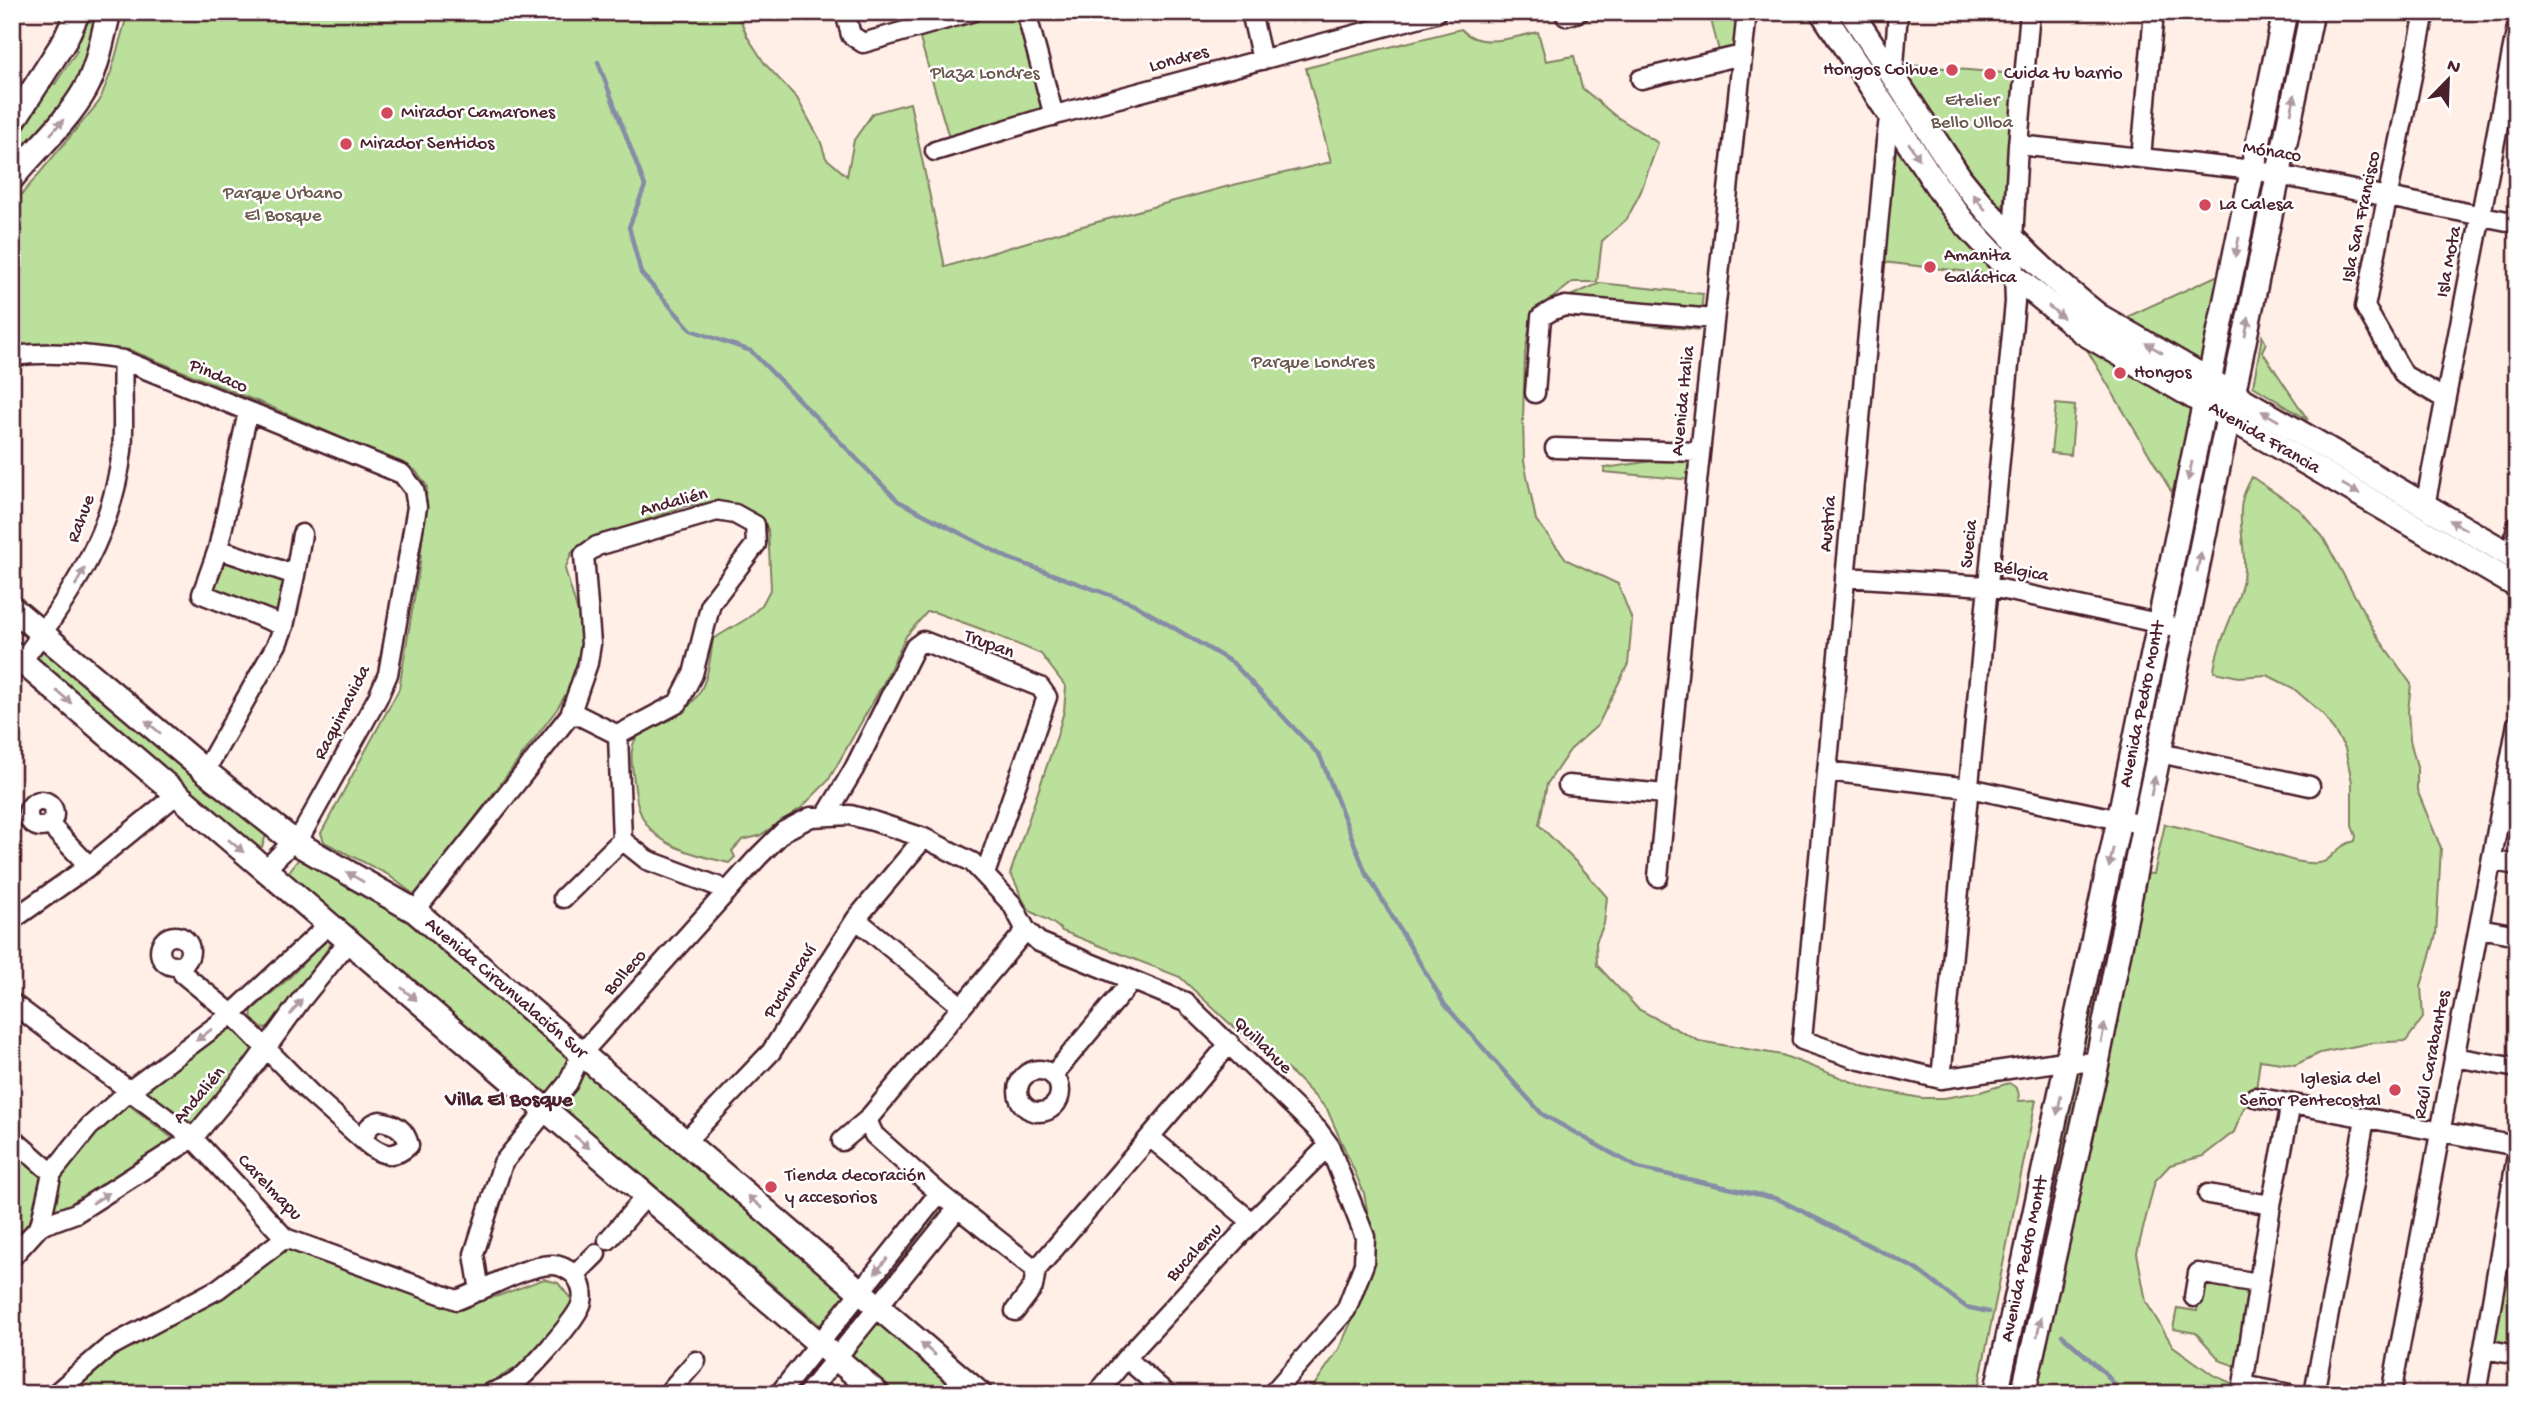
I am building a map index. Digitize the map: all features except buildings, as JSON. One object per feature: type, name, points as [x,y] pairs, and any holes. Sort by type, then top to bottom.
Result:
[{"type":"main road","points":[[12,123],[65,40],[78,12]]},
{"type":"main road","points":[[12,178],[72,109],[85,90],[109,12]]},
{"type":"main road","name":"Avenida Francia","points":[[1822,12],[1948,202],[1987,249],[2013,275],[2084,333],[2517,586]]},
{"type":"main road","name":"Avenida Francia","points":[[1851,12],[1960,178],[2013,241],[2040,268],[2099,316],[2514,557]]},
{"type":"main road","name":"Avenida Pedro Montt","points":[[1996,1394],[2119,821],[2285,12]]},
{"type":"main road","name":"Avenida Pedro Montt","points":[[2023,1394],[2097,1063],[2312,12]]},
{"type":"main road","points":[[2400,518],[2418,501]]},
{"type":"main road","name":"Avenida Circunvalación Sur","points":[[12,608],[205,771],[293,841],[415,911],[979,1394]]},
{"type":"main road","points":[[16,661],[878,1394]]},
{"type":"street","points":[[845,12],[851,35],[863,43],[971,12]]},
{"type":"street","points":[[1026,12],[1054,116]]},
{"type":"street","points":[[1251,12],[1262,60]]},
{"type":"street","name":"Avenida Italia","points":[[1658,877],[1747,12]]},
{"type":"street","name":"Austria","points":[[1898,12],[1801,1040],[1856,1059],[1941,1079]]},
{"type":"street","name":"Suecia","points":[[1941,1079],[2015,302],[2013,241],[2018,145],[2030,12]]},
{"type":"street","points":[[2141,158],[2154,12]]},
{"type":"street","name":"Isla San Francisco","points":[[2425,12],[2365,307],[2404,375],[2445,399]]},
{"type":"street","name":"Londres","points":[[935,151],[1262,60],[1437,18]]},
{"type":"street","name":"Isla Mota","points":[[2418,501],[2445,399],[2517,27]]},
{"type":"street","points":[[1641,79],[1742,55]]},
{"type":"street","name":"Mónaco","points":[[2018,145],[2254,170],[2517,223]]},
{"type":"street","points":[[1535,393],[1541,317],[1553,310],[1565,306],[1714,319]]},
{"type":"street","name":"Pindaco","points":[[12,356],[38,353],[80,354],[122,360],[402,474]]},
{"type":"street","name":"Rahue","points":[[16,661],[42,633],[80,578],[111,504],[121,452],[124,400],[122,360]]},
{"type":"street","points":[[248,412],[219,549],[202,594],[284,626]]},
{"type":"street","points":[[1555,448],[1700,452]]},
{"type":"street","name":"Raquimavida","points":[[264,871],[304,830],[388,674],[417,508],[414,489],[402,474]]},
{"type":"street","name":"Andalién","points":[[415,911],[570,715],[588,663],[591,644],[584,555],[597,546],[717,511],[735,514],[755,525],[756,544],[711,603],[693,674],[678,702],[618,735]]},
{"type":"street","points":[[2514,557],[2517,526]]},
{"type":"street","points":[[205,771],[284,626],[302,534]]},
{"type":"street","points":[[219,549],[295,576]]},
{"type":"street","name":"Bélgica","points":[[1845,577],[1987,586],[2185,629]]},
{"type":"street","name":"Trupan","points":[[827,814],[854,769],[915,647],[923,641],[1040,687],[1047,697],[985,874]]},
{"type":"street","points":[[563,898],[622,840],[618,735],[580,716],[570,715]]},
{"type":"street","name":"Raúl Carabantes","points":[[2391,1394],[2517,724]]},
{"type":"street","points":[[2160,753],[2310,786]]},
{"type":"street","points":[[1827,771],[1969,789],[2144,825]]},
{"type":"street","points":[[1568,785],[1665,794]]},
{"type":"street","points":[[12,920],[89,866],[176,795]]},
{"type":"street","name":"Bolleco","points":[[480,1292],[474,1254],[503,1163],[568,1083],[581,1054],[784,831],[811,817],[827,814],[850,815],[924,838]]},
{"type":"street","points":[[49,824],[89,866]]},
{"type":"street","name":"Quillahue","points":[[924,838],[972,862],[1012,904],[1026,930],[1039,942],[1185,1003],[1230,1043],[1318,1130],[1329,1145],[1365,1237],[1364,1264],[1346,1310],[1272,1394]]},
{"type":"street","name":"Puchuncaví","points":[[685,1142],[771,1052],[856,919],[924,838]]},
{"type":"street","points":[[622,840],[647,860],[727,892]]},
{"type":"street","points":[[2493,861],[2517,865]]},
{"type":"street","points":[[856,919],[961,1006]]},
{"type":"street","name":"Andalién","points":[[40,1226],[52,1173],[89,1127],[129,1091],[232,1014],[328,925]]},
{"type":"street","points":[[2479,928],[2517,935]]},
{"type":"street","points":[[842,1141],[867,1120],[1026,930]]},
{"type":"street","name":"Andalién","points":[[12,1257],[40,1226],[76,1213],[192,1138],[254,1065],[300,1000],[348,942]]},
{"type":"street","points":[[180,965],[183,974],[232,1014],[311,1094],[363,1140]]},
{"type":"street","points":[[1053,1075],[1132,982]]},
{"type":"street","name":"Carelmapu","points":[[12,1003],[192,1138],[285,1238],[457,1300],[530,1269],[553,1264],[568,1269],[575,1275]]},
{"type":"street","points":[[1015,1311],[1033,1287],[1036,1270],[1230,1043]]},
{"type":"street","points":[[2454,1056],[2517,1068]]},
{"type":"street","points":[[1941,1079],[2068,1062],[2097,1063]]},
{"type":"street","points":[[2255,1097],[2517,1146]]},
{"type":"street","points":[[2290,1394],[2242,1385],[2271,1205],[2291,1104]]},
{"type":"street","points":[[2314,1394],[2365,1119]]},
{"type":"street","points":[[867,1120],[874,1135],[939,1194],[1036,1270]]},
{"type":"street","points":[[12,1138],[52,1173]]},
{"type":"street","points":[[1151,1138],[1252,1222]]},
{"type":"street","name":"Bucalemu","points":[[1097,1394],[1126,1358],[1252,1222],[1329,1145]]},
{"type":"street","points":[[2476,1394],[2511,1223],[2517,1155]]},
{"type":"street","points":[[779,1394],[827,1351],[869,1299],[906,1235],[939,1194]]},
{"type":"street","points":[[2208,1194],[2271,1205]]},
{"type":"street","points":[[488,1394],[519,1379],[579,1310],[583,1295],[575,1275],[646,1196]]},
{"type":"street","points":[[869,1299],[924,1250],[957,1209]]},
{"type":"street","points":[[906,1235],[924,1250]]},
{"type":"street","points":[[55,1394],[110,1347],[218,1289],[285,1238]]},
{"type":"street","points":[[2194,1297],[2198,1273],[2258,1283]]},
{"type":"street","points":[[2484,1349],[2517,1355]]},
{"type":"street","points":[[807,1394],[827,1351]]},
{"type":"street","points":[[1126,1358],[1167,1394]]},
{"type":"street","points":[[675,1391],[696,1361]]},
{"type":"green space","points":[[84,12],[99,12],[88,68],[63,112],[12,161],[12,132],[44,82],[55,84],[77,51],[68,42]]},
{"type":"green space","points":[[128,12],[737,12],[747,36],[765,64],[797,98],[820,140],[826,158],[847,176],[854,140],[873,113],[910,103],[945,267],[1229,186],[1331,162],[1306,68],[1461,29],[1478,39],[1487,40],[1508,39],[1538,32],[1546,61],[1574,56],[1582,88],[1614,115],[1658,143],[1641,191],[1627,219],[1602,241],[1597,282],[1573,282],[1532,314],[1525,353],[1524,461],[1536,520],[1567,560],[1618,584],[1632,620],[1628,664],[1598,725],[1570,750],[1547,784],[1539,825],[1607,897],[1604,924],[1596,942],[1597,965],[1638,1009],[1699,1041],[1782,1055],[1868,1088],[1921,1098],[1944,1098],[1980,1092],[2009,1083],[2018,1090],[2018,1101],[2036,1100],[1977,1394],[1308,1394],[1339,1349],[1363,1296],[1369,1272],[1371,1232],[1364,1193],[1327,1109],[1294,1075],[1228,1022],[1180,977],[1062,931],[1032,912],[1023,901],[1010,874],[1057,736],[1064,711],[1066,687],[1041,654],[981,629],[934,612],[927,612],[906,636],[883,684],[828,781],[801,808],[759,836],[742,840],[732,851],[735,857],[729,863],[694,854],[670,844],[651,830],[644,820],[632,768],[634,741],[644,731],[670,720],[691,704],[703,686],[713,639],[748,618],[762,605],[771,588],[768,529],[759,516],[736,505],[720,502],[685,506],[590,541],[572,552],[565,569],[581,623],[583,646],[572,684],[557,709],[416,896],[387,874],[324,842],[321,833],[399,689],[420,563],[427,486],[415,470],[264,404],[130,350],[68,344],[12,349],[12,206],[99,102],[111,72]]},
{"type":"green space","name":"Plaza Londres","points":[[971,12],[1022,12],[1049,110],[950,141],[917,29]]},
{"type":"green space","points":[[1709,12],[1738,12],[1733,50],[1720,55]]},
{"type":"green space","points":[[2295,12],[2307,12],[2276,167],[2265,165]]},
{"type":"green space","name":"Etelier Bello Ulloa","points":[[1909,65],[2015,74],[2003,210],[1992,212],[1903,74]]},
{"type":"green space","points":[[1904,146],[2004,276],[1883,262],[1893,148]]},
{"type":"green space","points":[[2227,271],[2206,362],[2191,359],[2120,320]]},
{"type":"green space","points":[[1600,283],[1703,294],[1699,330],[1561,316],[1561,300]]},
{"type":"green space","points":[[2262,336],[2266,343],[2262,351],[2308,420],[2253,386]]},
{"type":"green space","points":[[2086,348],[2191,410],[2175,498],[2171,491]]},
{"type":"green space","points":[[2056,404],[2075,406],[2071,455],[2051,453]]},
{"type":"green space","points":[[1695,455],[1692,480],[1604,472],[1604,468]]},
{"type":"green space","points":[[2252,477],[2300,510],[2323,537],[2375,633],[2411,684],[2408,711],[2410,740],[2417,767],[2417,790],[2441,848],[2436,935],[2421,986],[2423,1018],[2406,1041],[2371,1043],[2320,1053],[2295,1065],[2260,1060],[2255,1097],[2244,1108],[2234,1132],[2203,1156],[2170,1165],[2155,1181],[2137,1253],[2146,1302],[2173,1346],[2213,1375],[2236,1385],[2234,1394],[2035,1394],[2036,1357],[2137,873],[2154,874],[2165,824],[2294,861],[2311,863],[2327,860],[2343,846],[2355,841],[2352,826],[2352,782],[2345,748],[2323,714],[2293,688],[2267,675],[2239,677],[2214,672],[2220,646],[2243,581],[2241,505]]},
{"type":"green space","points":[[223,558],[284,579],[288,587],[283,611],[276,615],[213,590]]},
{"type":"green space","points":[[2164,647],[2172,649],[2141,809],[2132,807]]},
{"type":"green space","points":[[49,650],[266,835],[262,847],[252,849],[38,664],[37,657],[43,651]]},
{"type":"green space","points":[[2128,845],[2092,1054],[2082,1055],[2123,846]]},
{"type":"green space","points":[[303,853],[408,916],[576,1059],[547,1100],[285,877]]},
{"type":"green space","points":[[329,936],[334,940],[272,1025],[265,1028],[258,1026],[252,1020],[252,1010],[288,979]]},
{"type":"green space","points":[[235,1027],[257,1046],[256,1052],[198,1125],[187,1127],[148,1100],[146,1092],[150,1082],[229,1028]]},
{"type":"green space","points":[[2087,1067],[2017,1394],[2006,1394],[2077,1068]]},
{"type":"green space","points":[[585,1068],[853,1297],[827,1331],[558,1104]]},
{"type":"green space","points":[[129,1105],[176,1141],[76,1205],[56,1212],[50,1205],[61,1172],[90,1136],[119,1107]]},
{"type":"green space","points":[[12,1145],[43,1174],[38,1189],[39,1207],[31,1218],[24,1252],[12,1264]]},
{"type":"green space","points":[[938,1208],[943,1211],[940,1216],[885,1284],[880,1282]]},
{"type":"green space","points":[[2511,1231],[2517,1232],[2517,1304],[2510,1347],[2493,1345]]},
{"type":"green space","points":[[282,1250],[296,1250],[461,1309],[474,1301],[498,1296],[544,1279],[558,1283],[572,1300],[568,1318],[519,1366],[470,1394],[63,1394],[111,1353]]},
{"type":"green space","points":[[2202,1279],[2252,1286],[2239,1367],[2221,1361],[2196,1333],[2173,1329],[2177,1308],[2197,1311]]},
{"type":"green space","points":[[877,1322],[963,1394],[897,1394],[851,1354]]},
{"type":"waterway","points":[[598,62],[645,186],[629,227],[641,273],[691,330],[751,351],[898,501],[1008,558],[1132,603],[1233,663],[1320,756],[1365,871],[1445,1005],[1542,1114],[1638,1168],[1778,1199],[1916,1269],[1966,1307],[1989,1312]]},
{"type":"waterway","points":[[2062,1335],[2105,1373],[2122,1394]]},
{"type":"place","name":"Hongos Coihue","points":[[1952,70]]},
{"type":"place","name":"Cuida tu barrio","points":[[1990,74]]},
{"type":"place","name":"Mirador Camarones","points":[[387,113]]},
{"type":"place","name":"Mirador Sentidos","points":[[346,144]]},
{"type":"place","name":"La Calesa","points":[[2205,205]]},
{"type":"place","name":"Amanita Galáctica","points":[[1930,267]]},
{"type":"place","name":"Hongos","points":[[2120,373]]},
{"type":"place","name":"Iglesia del Señor Pentecostal","points":[[2395,1090]]},
{"type":"place","name":"Tienda decoración y accesorios","points":[[771,1187]]},
{"type":"district","name":"Villa El Bosque","points":[[509,1101]]},
{"type":"park label","name":"Parque Urbano El Bosque","points":[[283,205]]},
{"type":"park label","name":"Parque Londres","points":[[1313,363]]}]
